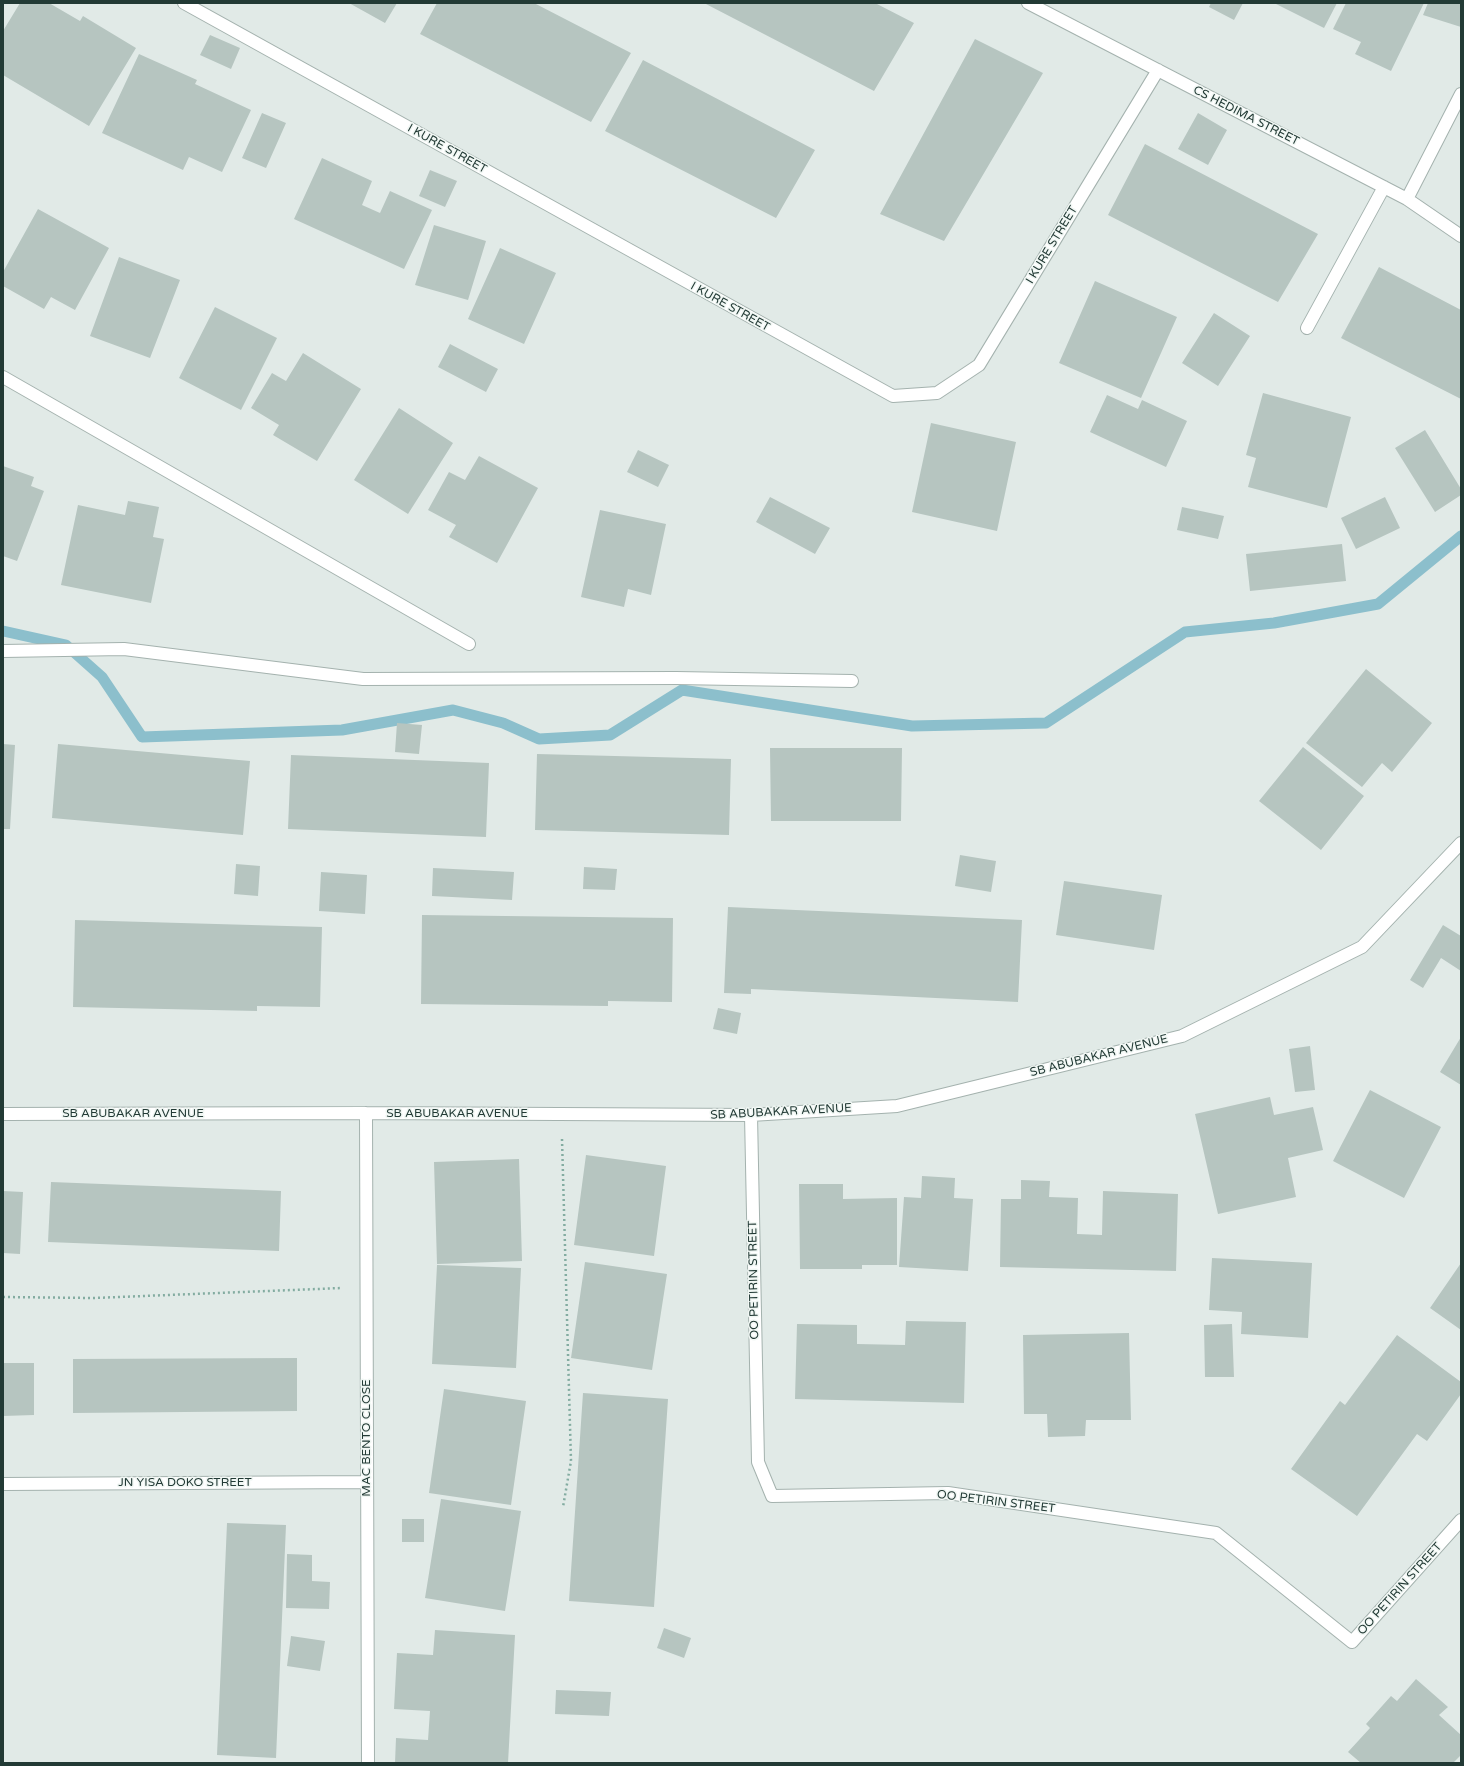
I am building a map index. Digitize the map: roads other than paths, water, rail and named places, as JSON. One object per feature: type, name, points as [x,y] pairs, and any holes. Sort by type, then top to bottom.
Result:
[{"type":"street","name":"I KURE STREET","points":[[184,3],[893,396],[937,392],[979,365],[1158,70]]},
{"type":"street","name":"CS HEDIMA STREET","points":[[1028,3],[1407,199],[1461,236]]},
{"type":"street","points":[[1407,199],[1461,94]]},
{"type":"street","points":[[1307,328],[1384,187]]},
{"type":"street","points":[[3,377],[469,644]]},
{"type":"street","points":[[3,651],[124,649],[363,679],[676,678],[852,681]]},
{"type":"street","name":"SB ABUBAKAR AVENUE","points":[[3,1114],[366,1113],[751,1115],[897,1106],[1182,1036],[1362,947],[1461,843]]},
{"type":"street","name":"MAC BENTO CLOSE","points":[[366,1113],[368,1763]]},
{"type":"street","name":"OO PETIRIN STREET","points":[[751,1115],[758,1462],[772,1496],[948,1493],[1216,1533],[1352,1642],[1461,1520]]},
{"type":"street","name":"JN YISA DOKO STREET","points":[[3,1484],[367,1482]]},
{"type":"waterway","points":[[3,631],[66,645],[102,677],[142,737],[342,730],[453,710],[503,723],[539,739],[610,735],[682,690],[912,726],[1046,723],[1185,632],[1274,623],[1378,604],[1461,536]]}]
